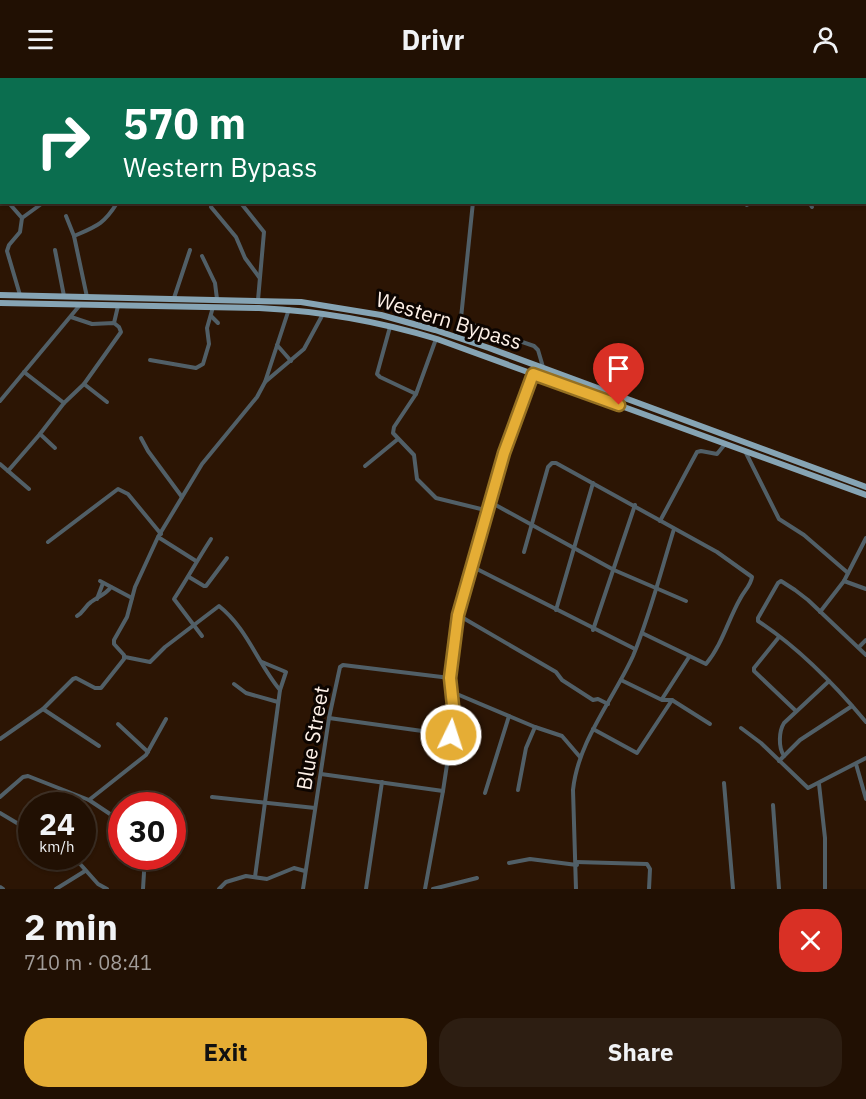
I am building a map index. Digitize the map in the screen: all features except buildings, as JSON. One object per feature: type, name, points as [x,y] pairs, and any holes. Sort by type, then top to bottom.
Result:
[{"type":"main road","name":"Western Bypass","points":[[0,295],[258,300],[318,304],[381,315],[435,330],[543,368],[866,487]]},
{"type":"main road","points":[[163,298],[163,306]]},
{"type":"main road","name":"Western Bypass","points":[[0,303],[289,309],[324,313],[391,326],[436,339],[866,495]]},
{"type":"street","points":[[10,204],[22,218]]},
{"type":"street","points":[[20,295],[7,251],[20,232],[22,218],[41,204]]},
{"type":"street","points":[[74,236],[110,216],[116,204]]},
{"type":"street","points":[[211,204],[210,206],[236,237],[245,258],[259,278]]},
{"type":"street","points":[[242,204],[264,232],[258,300]]},
{"type":"street","points":[[473,204],[461,318],[467,323],[534,346],[538,350],[543,368]]},
{"type":"street","points":[[66,216],[74,236],[87,297]]},
{"type":"street","points":[[55,249],[64,297]]},
{"type":"street","points":[[174,298],[190,250]]},
{"type":"street","points":[[202,256],[215,283],[217,299]]},
{"type":"street","points":[[0,401],[80,305]]},
{"type":"street","points":[[114,323],[118,306]]},
{"type":"street","points":[[150,360],[196,368],[203,364],[209,344],[207,328],[213,307]]},
{"type":"street","points":[[280,690],[267,674],[262,662],[236,624],[221,607],[216,607],[165,647],[150,662],[125,657],[113,642],[127,617],[146,560],[159,536],[202,464],[256,399],[265,382],[289,309]]},
{"type":"street","points":[[265,382],[304,349],[324,313]]},
{"type":"street","points":[[211,316],[218,323]]},
{"type":"street","points":[[8,471],[64,403],[84,384],[120,334],[121,330],[114,323],[92,324],[71,317]]},
{"type":"street","points":[[391,326],[377,374],[416,394]]},
{"type":"street","points":[[436,339],[416,394],[394,427],[393,433],[414,455],[417,479],[436,498],[489,511]]},
{"type":"street","points":[[277,345],[291,361]]},
{"type":"street","points":[[24,372],[64,403]]},
{"type":"street","points":[[425,889],[444,791],[454,715],[450,678],[458,615],[492,502],[504,453],[533,374]]},
{"type":"street","points":[[84,384],[107,402]]},
{"type":"street","points":[[40,434],[55,448]]},
{"type":"street","points":[[141,438],[182,497]]},
{"type":"street","points":[[365,466],[398,439]]},
{"type":"street","points":[[660,521],[697,452],[717,454],[725,444]]},
{"type":"street","points":[[744,451],[779,519],[804,535],[848,573]]},
{"type":"street","points":[[524,552],[550,464],[556,463],[717,552],[750,575],[752,579],[705,664],[642,633]]},
{"type":"street","points":[[0,464],[29,489]]},
{"type":"street","points":[[556,610],[593,483]]},
{"type":"street","points":[[48,542],[118,489],[128,494],[159,536],[196,561]]},
{"type":"street","points":[[492,502],[614,570],[686,601]]},
{"type":"street","points":[[593,630],[635,506]]},
{"type":"street","points":[[576,889],[573,790],[580,758],[593,729],[621,680],[642,633],[674,529]]},
{"type":"street","points":[[820,612],[844,581],[866,538]]},
{"type":"street","points":[[202,636],[174,600],[211,539]]},
{"type":"street","points":[[189,577],[207,586],[227,558]]},
{"type":"street","points":[[471,566],[593,630],[635,649]]},
{"type":"street","points":[[844,581],[866,589]]},
{"type":"street","points":[[97,599],[102,582],[132,598]]},
{"type":"street","points":[[866,656],[795,590],[779,582],[758,620],[829,681],[866,722]]},
{"type":"street","points":[[77,616],[111,587]]},
{"type":"street","points":[[458,615],[556,672],[562,680],[593,700],[598,699],[608,704]]},
{"type":"street","points":[[779,637],[754,669],[796,711]]},
{"type":"street","points":[[859,648],[866,640]]},
{"type":"street","points":[[0,739],[43,709],[73,679],[76,678],[95,688],[101,688],[125,657]]},
{"type":"street","points":[[662,700],[689,657]]},
{"type":"street","points":[[255,876],[278,702],[286,672],[262,662]]},
{"type":"street","name":"Blue Street","points":[[303,889],[329,718],[339,669],[343,665],[450,678]]},
{"type":"street","points":[[621,680],[662,700],[672,700],[710,724]]},
{"type":"street","points":[[784,756],[780,750],[781,727],[829,681]]},
{"type":"street","points":[[234,684],[246,693],[278,702]]},
{"type":"street","points":[[452,692],[562,736],[580,758]]},
{"type":"street","points":[[593,729],[637,753],[672,700]]},
{"type":"street","points":[[779,761],[800,740],[852,706]]},
{"type":"street","points":[[43,709],[99,746]]},
{"type":"street","points":[[485,793],[509,716]]},
{"type":"street","points":[[329,718],[451,735]]},
{"type":"street","points":[[96,795],[141,760],[148,752],[166,719]]},
{"type":"street","points":[[118,723],[148,752]]},
{"type":"street","points":[[518,790],[526,748],[535,727]]},
{"type":"street","points":[[741,728],[761,743],[808,788],[866,758]]},
{"type":"street","points":[[856,764],[866,799]]},
{"type":"street","points":[[321,774],[444,791]]},
{"type":"street","points":[[0,797],[23,777],[28,776],[69,792]]},
{"type":"street","points":[[366,889],[382,782]]},
{"type":"street","points":[[724,783],[733,889]]},
{"type":"street","points":[[819,784],[825,838],[825,889]]},
{"type":"street","points":[[212,797],[315,808]]},
{"type":"street","points":[[773,805],[779,889]]},
{"type":"street","points":[[0,813],[18,824]]},
{"type":"street","points":[[509,863],[530,859],[576,863],[647,864],[650,869],[649,889]]},
{"type":"street","points":[[219,889],[226,882],[246,876],[267,879],[294,868],[305,871]]},
{"type":"street","points":[[142,889],[144,870]]},
{"type":"street","points":[[56,889],[85,871],[98,884],[107,889]]},
{"type":"street","points":[[433,889],[477,878]]},
{"type":"route","points":[[451,735],[454,715],[450,678],[456,622],[492,502],[504,453],[533,374],[619,405]]}]
